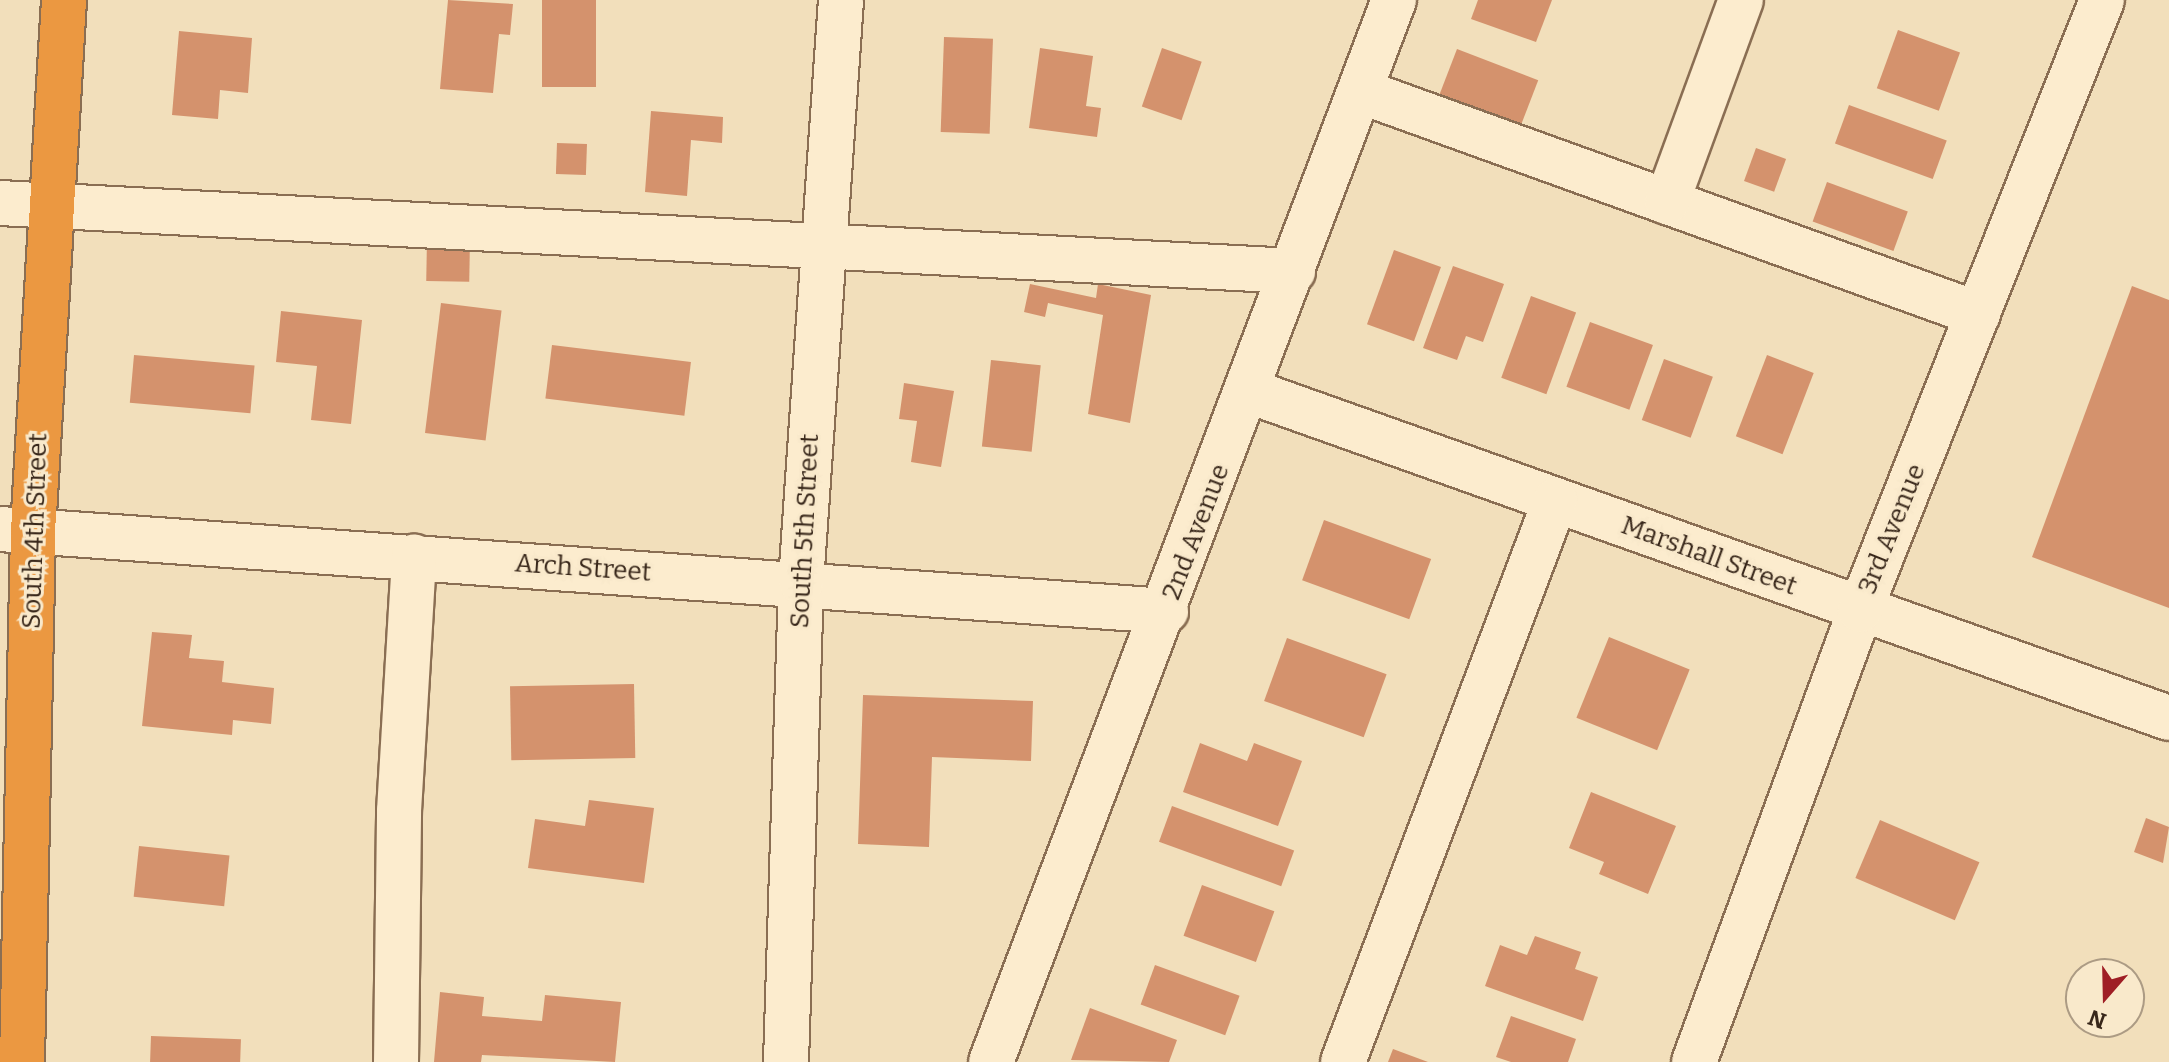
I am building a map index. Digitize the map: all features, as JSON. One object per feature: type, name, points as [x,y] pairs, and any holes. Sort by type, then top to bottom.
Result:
[{"type":"highway","name":"South 4th Street","points":[[22,1062],[16,530],[52,207],[64,0]]},
{"type":"street","name":"South 5th Street","points":[[786,1062],[801,582],[841,0]]},
{"type":"street","name":"2nd Avenue","points":[[998,1060],[1394,0]]},
{"type":"street","points":[[1667,202],[1741,0]]},
{"type":"street","name":"3rd Avenue","points":[[1694,1062],[1860,610],[2102,0]]},
{"type":"street","points":[[1360,91],[1978,314]]},
{"type":"street","points":[[0,203],[822,243],[1293,271]]},
{"type":"street","name":"Marshall Street","points":[[1249,391],[2169,718]]},
{"type":"street","points":[[1343,1062],[1555,501]]},
{"type":"street","name":"Arch Street","points":[[16,530],[801,582],[1166,611]]},
{"type":"street","points":[[396,1062],[399,811],[414,556]]},
{"type":"building","points":[[448,0],[513,4],[510,35],[499,34],[493,93],[440,89]]},
{"type":"building","points":[[542,0],[596,0],[596,87],[542,87]]},
{"type":"building","points":[[1478,0],[1552,0],[1536,42],[1471,19]]},
{"type":"building","points":[[1898,30],[1960,53],[1939,111],[1877,88]]},
{"type":"building","points":[[179,31],[252,38],[248,93],[220,90],[218,119],[172,115]]},
{"type":"building","points":[[944,37],[993,39],[990,134],[941,132]]},
{"type":"building","points":[[1040,48],[1093,56],[1086,106],[1101,108],[1097,137],[1029,128]]},
{"type":"building","points":[[1162,48],[1202,62],[1182,120],[1142,107]]},
{"type":"building","points":[[1457,49],[1538,80],[1520,128],[1439,97]]},
{"type":"building","points":[[1849,105],[1947,141],[1933,179],[1835,144]]},
{"type":"building","points":[[651,111],[723,117],[722,143],[691,140],[687,196],[645,192]]},
{"type":"building","points":[[557,143],[587,144],[586,175],[556,174]]},
{"type":"building","points":[[1756,148],[1786,159],[1774,192],[1744,181]]},
{"type":"building","points":[[1827,182],[1908,211],[1893,251],[1813,221]]},
{"type":"building","points":[[427,238],[470,239],[469,282],[426,281]]},
{"type":"building","points":[[1394,250],[1441,267],[1414,341],[1367,324]]},
{"type":"building","points":[[1453,266],[1504,284],[1483,342],[1466,336],[1457,360],[1423,348]]},
{"type":"building","points":[[1030,284],[1096,298],[1098,284],[1151,295],[1130,423],[1088,414],[1103,315],[1048,303],[1045,317],[1024,312]]},
{"type":"building","points":[[2132,286],[2169,300],[2169,608],[2032,557]]},
{"type":"building","points":[[1531,296],[1576,312],[1546,394],[1501,378]]},
{"type":"building","points":[[441,303],[502,310],[486,440],[425,433]]},
{"type":"building","points":[[281,311],[362,320],[351,424],[311,420],[317,366],[276,362]]},
{"type":"building","points":[[1590,322],[1653,345],[1629,410],[1566,387]]},
{"type":"building","points":[[552,345],[691,362],[684,416],[545,399]]},
{"type":"building","points":[[134,355],[255,366],[250,413],[130,403]]},
{"type":"building","points":[[1767,355],[1814,373],[1783,454],[1736,436]]},
{"type":"building","points":[[1664,359],[1713,377],[1691,438],[1642,420]]},
{"type":"building","points":[[991,360],[1041,365],[1032,452],[982,447]]},
{"type":"building","points":[[904,383],[954,391],[941,467],[911,462],[917,421],[899,419]]},
{"type":"building","points":[[1324,520],[1431,559],[1409,619],[1302,580]]},
{"type":"building","points":[[152,632],[192,635],[189,658],[224,661],[222,682],[274,688],[271,724],[233,720],[232,735],[142,726]]},
{"type":"building","points":[[1609,637],[1690,670],[1657,750],[1576,718]]},
{"type":"building","points":[[1287,638],[1387,674],[1364,737],[1264,701]]},
{"type":"building","points":[[634,684],[635,758],[511,760],[510,686]]},
{"type":"building","points":[[863,695],[1033,701],[1031,761],[932,757],[929,847],[858,844]]},
{"type":"building","points":[[1200,743],[1247,761],[1254,743],[1302,761],[1278,826],[1183,792]]},
{"type":"building","points":[[1591,792],[1676,826],[1648,894],[1599,874],[1604,862],[1569,848]]},
{"type":"building","points":[[589,800],[654,808],[644,883],[528,868],[535,819],[585,826]]},
{"type":"building","points":[[1172,806],[1294,850],[1281,886],[1159,842]]},
{"type":"building","points":[[2146,818],[2169,827],[2163,863],[2134,852]]},
{"type":"building","points":[[1880,820],[1979,862],[1955,920],[1855,878]]},
{"type":"building","points":[[139,846],[230,856],[224,906],[134,897]]},
{"type":"building","points":[[1202,885],[1274,911],[1256,962],[1184,936]]},
{"type":"building","points":[[1535,936],[1581,952],[1575,969],[1598,977],[1583,1021],[1485,986],[1500,945],[1527,955]]},
{"type":"building","points":[[1155,965],[1240,996],[1225,1035],[1141,1004]]},
{"type":"building","points":[[440,992],[484,997],[482,1016],[542,1021],[545,995],[621,1002],[615,1062],[482,1055],[481,1062],[434,1062]]},
{"type":"building","points":[[1090,1008],[1177,1040],[1169,1062],[1071,1060]]},
{"type":"building","points":[[1511,1016],[1576,1039],[1568,1062],[1511,1062],[1496,1057]]},
{"type":"building","points":[[151,1036],[241,1039],[240,1062],[150,1062]]},
{"type":"building","points":[[1393,1049],[1428,1062],[1388,1062]]}]
